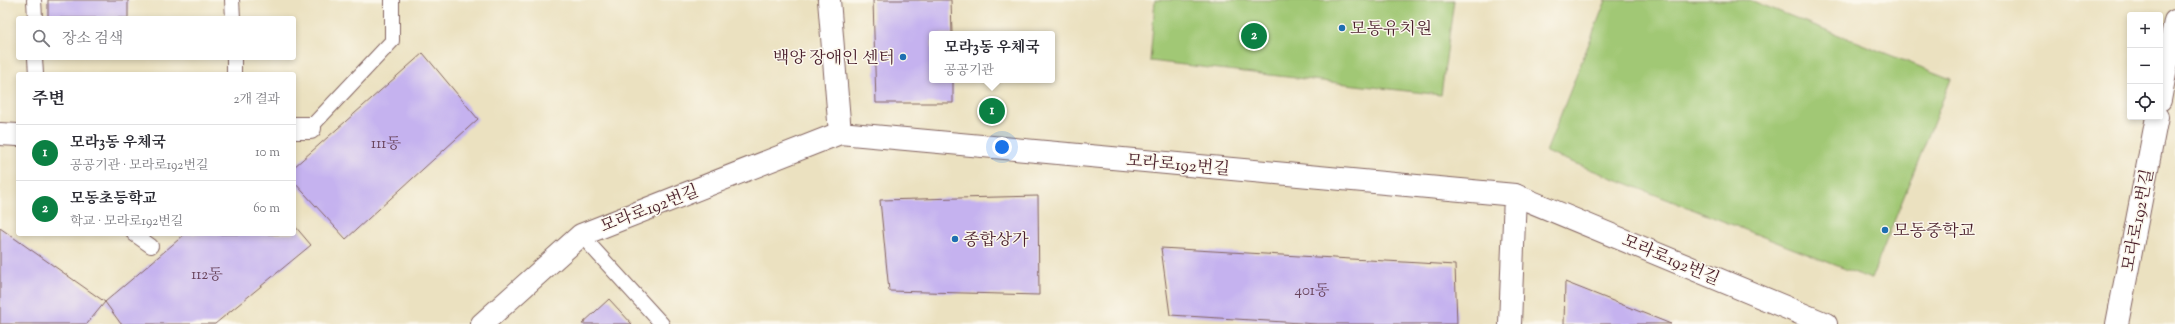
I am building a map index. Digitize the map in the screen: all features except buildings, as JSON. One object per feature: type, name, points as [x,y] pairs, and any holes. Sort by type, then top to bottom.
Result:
[{"type":"street","points":[[829,0],[840,133]]},
{"type":"street","points":[[2163,84],[2175,21]]},
{"type":"street","name":"모라로192번길","points":[[2117,324],[2156,120]]},
{"type":"street","name":"모라로192번길","points":[[482,324],[581,235],[840,133],[1515,195],[1826,324]]},
{"type":"street","points":[[0,134],[16,135]]},
{"type":"street","points":[[1510,324],[1515,195]]},
{"type":"lane","points":[[34,0],[34,16]]},
{"type":"lane","points":[[232,0],[233,16]]},
{"type":"lane","points":[[302,128],[392,42],[392,0]]},
{"type":"lane","points":[[36,60],[36,72]]},
{"type":"lane","points":[[234,60],[234,72]]},
{"type":"lane","points":[[581,235],[662,324]]},
{"type":"lane","points":[[137,236],[151,246]]},
{"type":"green space","points":[[1155,0],[1454,0],[1441,95],[1150,61]]},
{"type":"green space","points":[[1606,0],[1750,0],[1951,79],[1871,279],[1546,152]]},
{"type":"place","name":"모동유치원","points":[[1342,28]]},
{"type":"place","name":"모동초등학교","points":[[1254,36]]},
{"type":"place","name":"백양 장애인 센터","points":[[903,57]]},
{"type":"place","name":"모라3동 우체국","points":[[992,111]]},
{"type":"place","name":"모동중학교","points":[[1885,230]]},
{"type":"place","name":"종합상가","points":[[955,239]]}]
